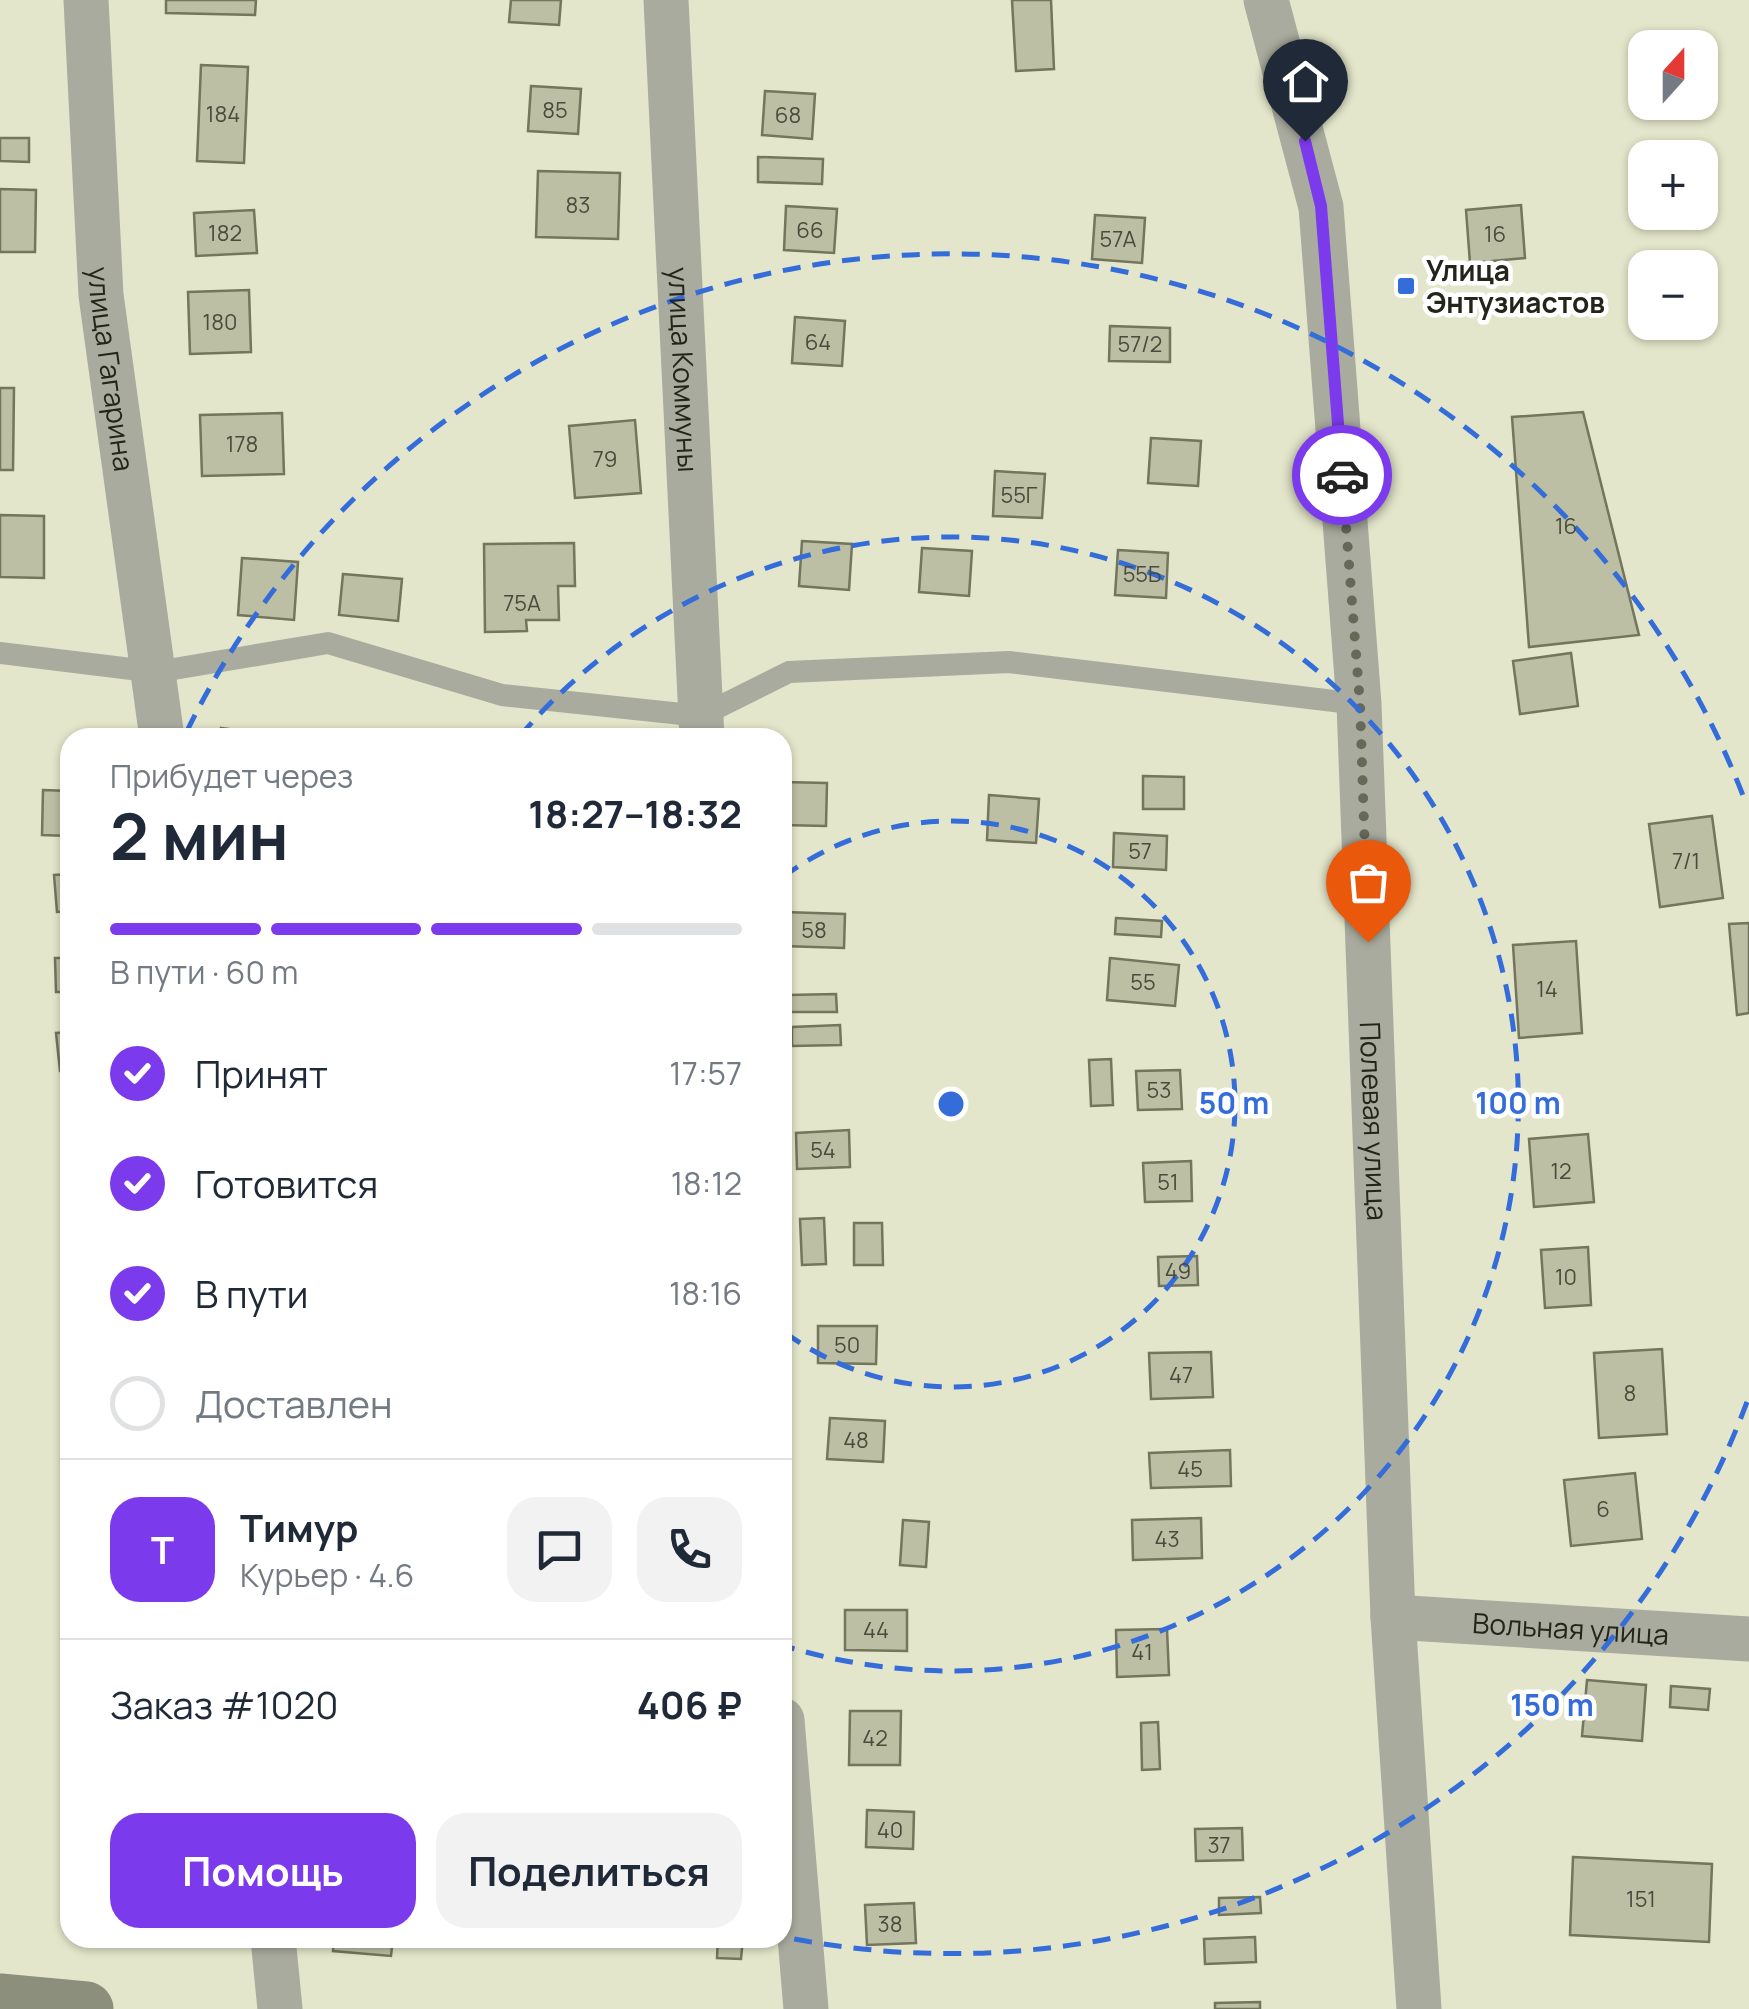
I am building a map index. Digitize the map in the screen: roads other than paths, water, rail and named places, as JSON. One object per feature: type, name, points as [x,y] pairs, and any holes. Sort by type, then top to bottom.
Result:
[{"type":"main road","points":[[0,2001],[86,2009]]},
{"type":"street","name":"улица Гагарина","points":[[86,0],[100,294],[161,728]]},
{"type":"street","name":"улица Коммуны","points":[[666,0],[701,727]]},
{"type":"street","name":"Полевая улица","points":[[1266,0],[1321,206],[1360,704],[1392,1617],[1420,2009]]},
{"type":"street","name":"Вольная улица","points":[[1392,1617],[1749,1639]]},
{"type":"street","points":[[792,1840],[806,2009]]},
{"type":"street","points":[[274,1948],[280,2009]]},
{"type":"lane","points":[[0,652],[156,672],[328,643],[502,695],[701,727],[789,672],[1009,662],[1360,704]]},
{"type":"place","name":"Улица Энтузиастов","points":[[1406,286]]}]
